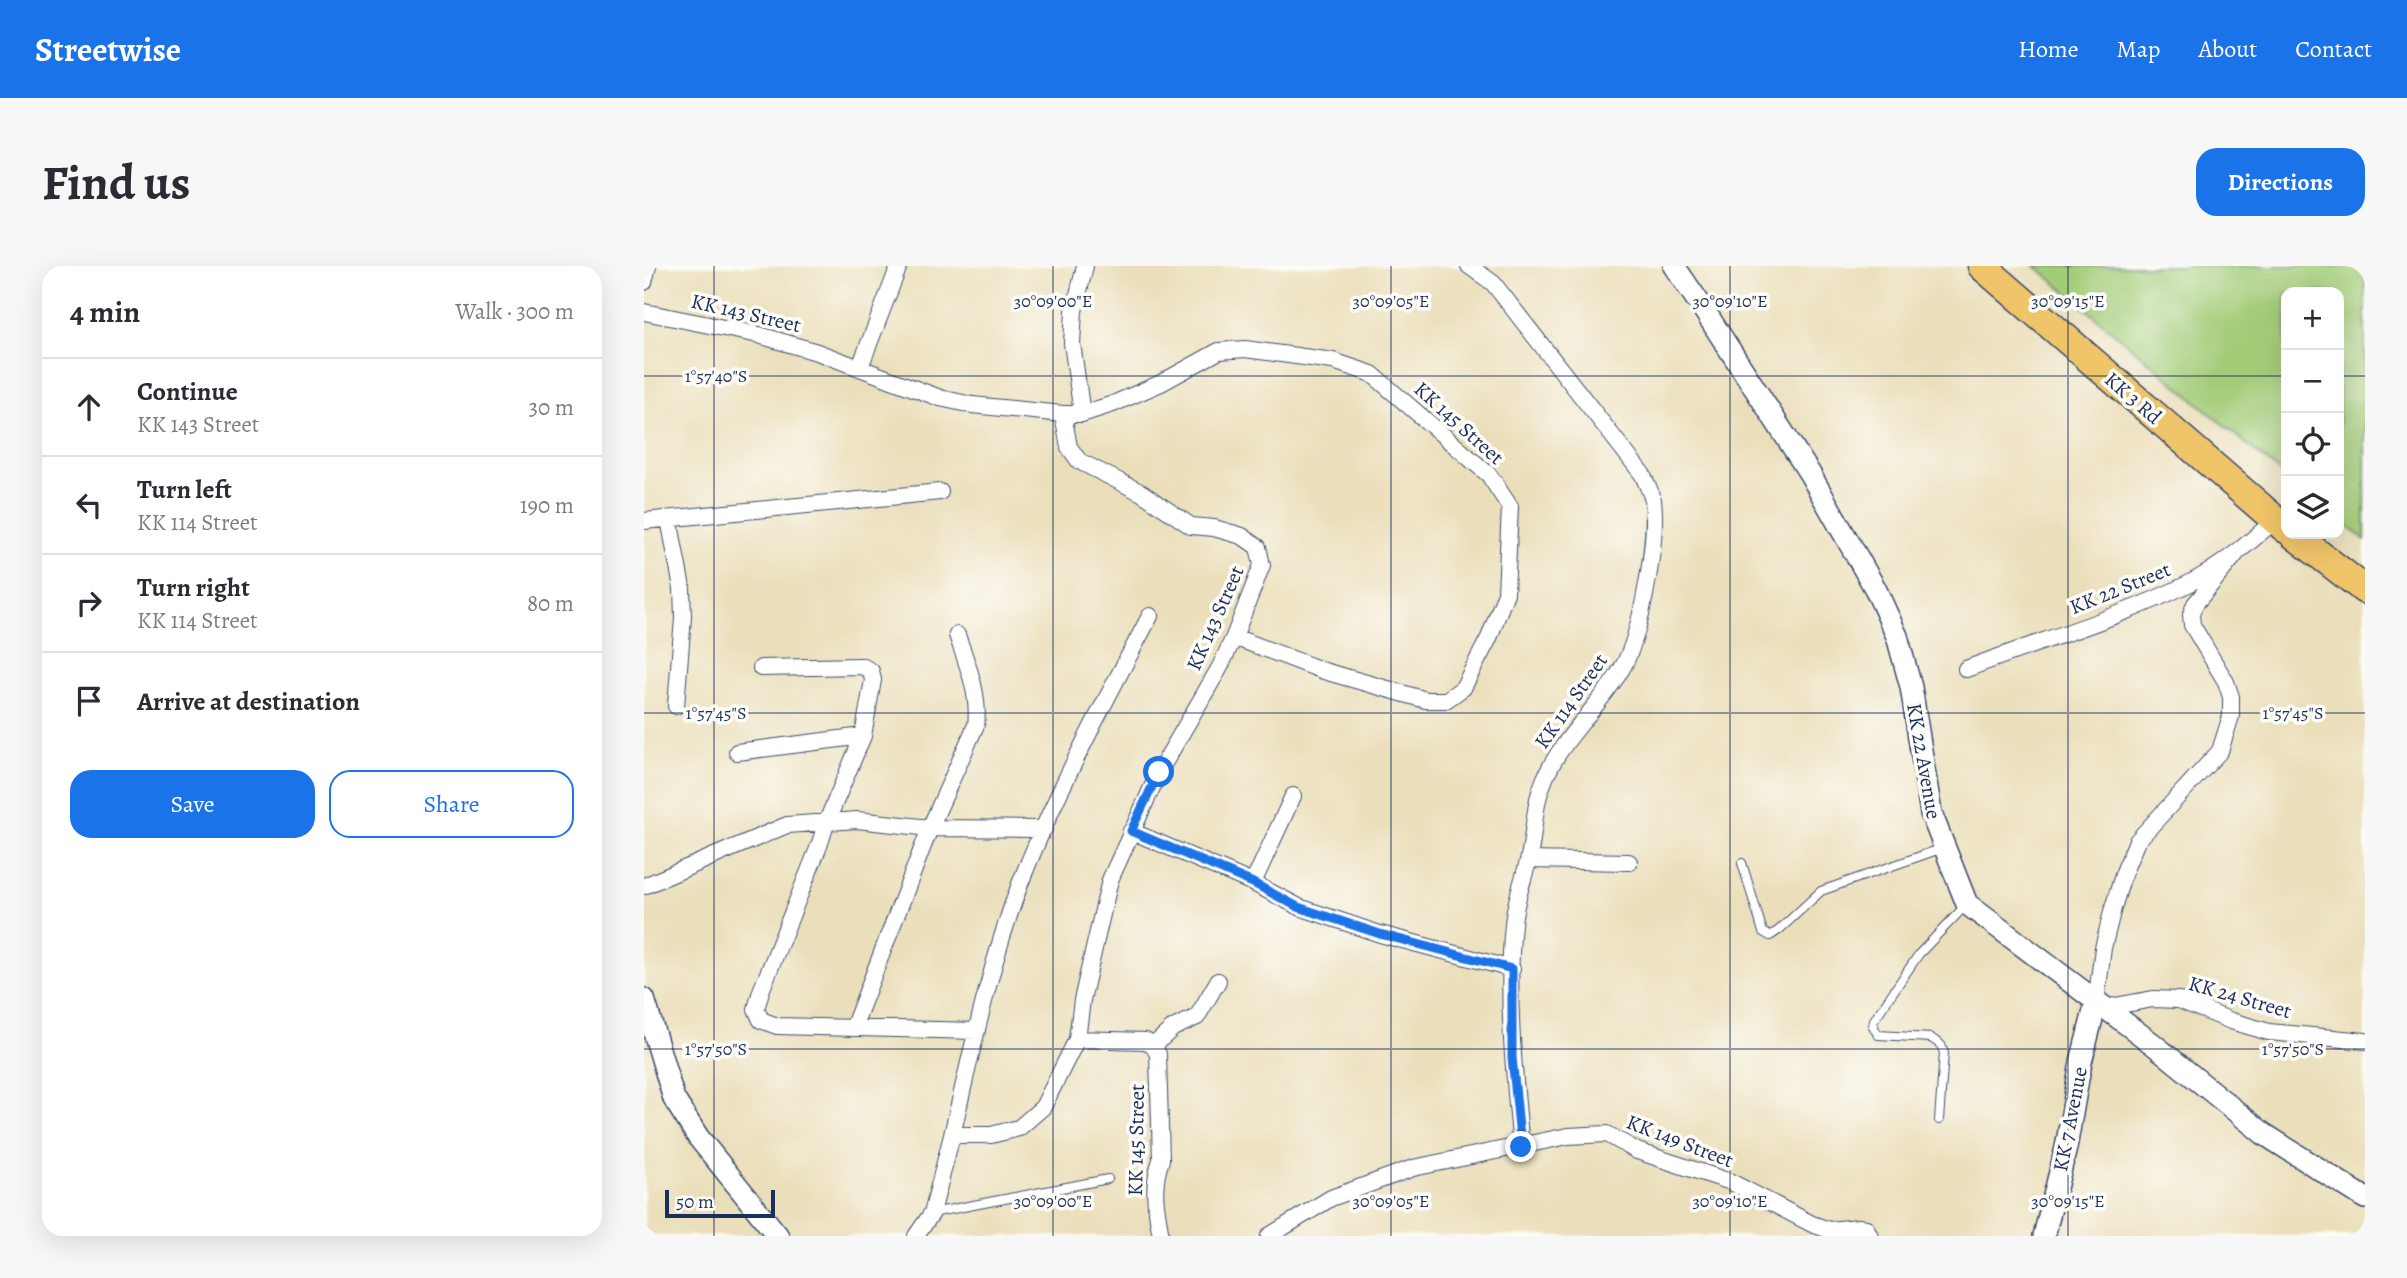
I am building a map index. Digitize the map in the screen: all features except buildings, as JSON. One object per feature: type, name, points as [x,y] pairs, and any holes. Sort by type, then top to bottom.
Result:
[{"type":"highway","name":"KK 3 Rd","points":[[1982,266],[2281,524]]},
{"type":"highway","name":"KK 3 Rd","points":[[2300,539],[2365,590]]},
{"type":"street","points":[[644,282],[648,266]]},
{"type":"street","points":[[860,367],[899,266]]},
{"type":"street","points":[[1082,414],[1072,343],[1074,311],[1085,266]]},
{"type":"street","name":"KK 114 Street","points":[[1469,266],[1493,283],[1643,475],[1653,498],[1653,540],[1635,640],[1621,671],[1561,747],[1545,777],[1538,801],[1529,860],[1516,903],[1512,969],[1512,1057],[1521,1147]]},
{"type":"street","name":"KK 22 Avenue","points":[[1674,266],[1810,474],[1876,590],[1897,636],[1911,687],[1931,813],[1967,904],[2264,1134],[2365,1198]]},
{"type":"street","name":"KK 143 Street","points":[[644,312],[759,335],[860,367],[940,398],[972,405],[1063,414],[1069,447],[1079,461],[1142,493],[1191,526],[1214,528],[1242,536],[1258,547],[1262,565],[1234,637],[1220,667],[1159,772],[1110,880],[1094,939],[1077,1038],[1044,1107],[1019,1128],[991,1135],[952,1135]]},
{"type":"street","name":"KK 145 Street","points":[[1063,414],[1082,414],[1114,404],[1161,383],[1219,351],[1245,349],[1333,360],[1372,374],[1489,475],[1510,507],[1506,593],[1489,638],[1463,688],[1446,700],[1426,699],[1324,671],[1234,637]]},
{"type":"street","points":[[644,521],[940,492]]},
{"type":"street","points":[[669,519],[682,588],[683,617],[676,706]]},
{"type":"street","name":"KK 22 Street","points":[[1966,669],[2110,616],[2189,583],[2281,529]]},
{"type":"street","points":[[2100,1005],[2103,948],[2124,872],[2137,841],[2220,751],[2231,716],[2231,697],[2226,682],[2192,625],[2191,614],[2195,604],[2236,554]]},
{"type":"street","points":[[916,1236],[932,1213],[993,963],[1021,883],[1110,691],[1150,616]]},
{"type":"street","points":[[853,1028],[930,828],[976,725],[978,709],[972,678],[957,635]]},
{"type":"street","points":[[761,668],[862,666],[871,671],[873,680],[863,736],[761,991],[756,1009],[761,1020],[777,1026],[977,1031]]},
{"type":"street","points":[[737,752],[863,736]]},
{"type":"street","points":[[1253,883],[1293,796]]},
{"type":"street","points":[[644,886],[786,825],[856,820],[930,828],[1044,829]]},
{"type":"street","points":[[1131,831],[1253,883],[1298,907],[1380,934],[1512,969]]},
{"type":"street","points":[[1529,860],[1629,862]]},
{"type":"street","points":[[1077,1038],[1146,1041],[1153,1046],[1173,1028],[1197,1017],[1218,981]]},
{"type":"street","name":"KK 24 Street","points":[[2100,1005],[2153,999],[2179,1000],[2231,1021],[2269,1032],[2365,1041]]},
{"type":"street","points":[[644,1001],[674,1099],[698,1137],[778,1236]]},
{"type":"street","name":"KK 7 Avenue","points":[[2045,1236],[2066,1148],[2081,1062],[2100,1005]]},
{"type":"street","name":"KK 145 Street","points":[[1153,1046],[1158,1054],[1161,1160],[1155,1176],[1154,1191],[1160,1236]]},
{"type":"street","name":"KK 149 Street","points":[[1269,1236],[1331,1198],[1400,1172],[1589,1133],[1607,1135],[1637,1151],[1731,1182],[1812,1224],[1829,1230],[1866,1228],[1870,1236]]},
{"type":"lane","points":[[1742,863],[1763,932],[1770,936],[1821,891],[1943,848]]},
{"type":"lane","points":[[1939,1120],[1944,1053],[1941,1045],[1931,1038],[1878,1035],[1873,1026],[1874,1020],[1919,954],[1967,904]]},
{"type":"lane","points":[[932,1213],[1108,1179]]},
{"type":"green space","points":[[2035,266],[2365,266],[2365,540],[2344,523],[2344,287],[2281,287],[2281,473]]},
{"type":"route","points":[[1159,772],[1131,831],[1253,883],[1298,907],[1380,934],[1512,969],[1512,1057],[1521,1147]]}]
